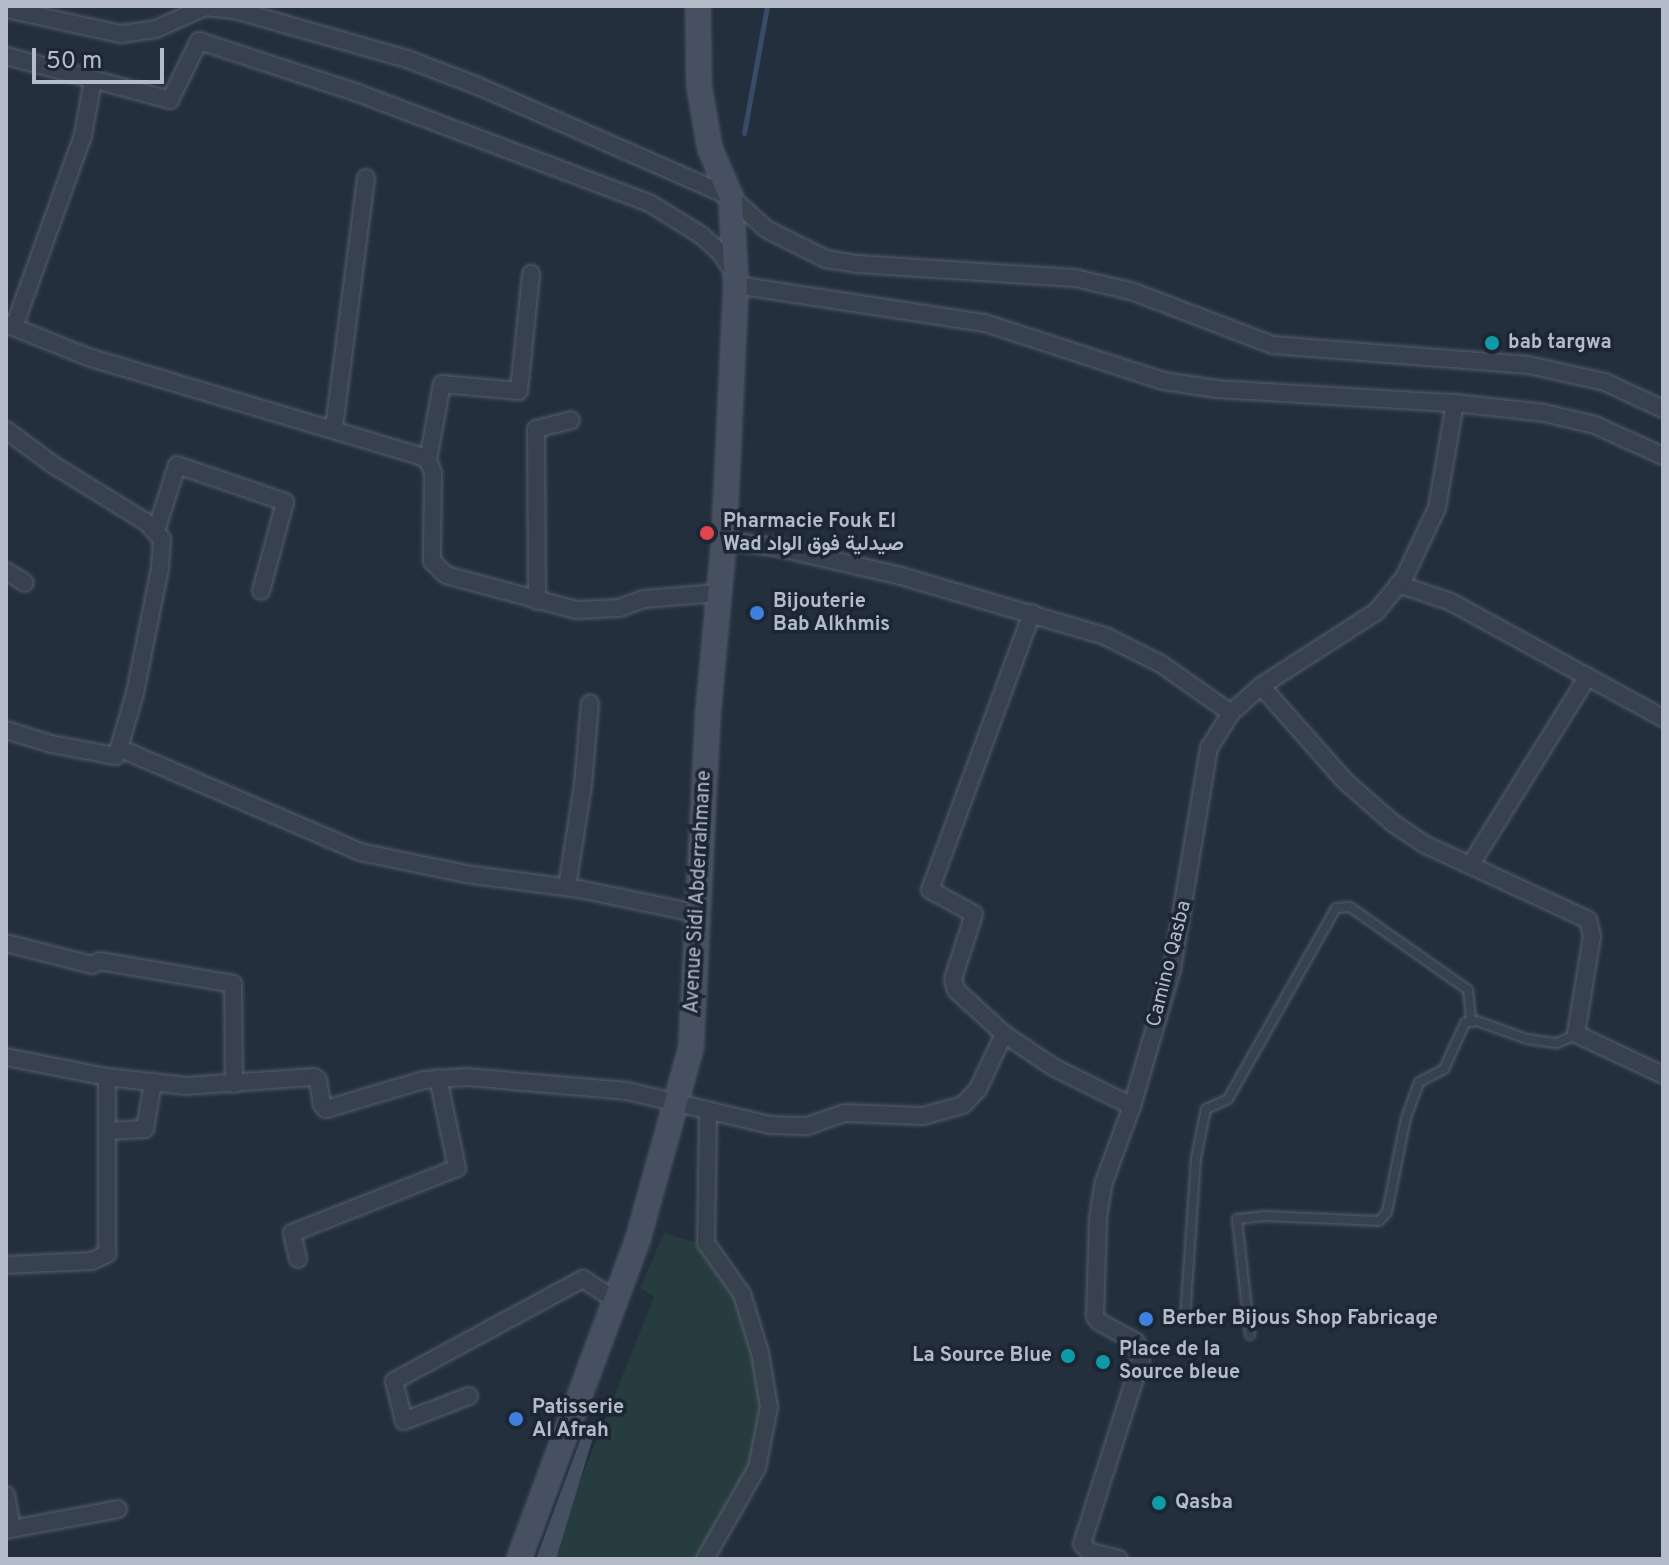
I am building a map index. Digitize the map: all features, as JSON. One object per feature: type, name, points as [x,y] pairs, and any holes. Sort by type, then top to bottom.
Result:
[{"type":"street","name":"Avenue Sidi Abderrahmane","points":[[519,1559],[638,1239],[691,1048],[717,593],[724,540],[736,280],[731,197],[710,149],[699,85],[698,6]]},
{"type":"street","points":[[6,9],[121,34],[156,29],[205,7],[235,10],[407,59],[464,80],[731,197],[766,229],[826,259],[857,264],[1075,278],[1134,292],[1273,345],[1528,365],[1605,382],[1663,409]]},
{"type":"street","points":[[6,56],[170,100],[199,41],[358,93],[651,204],[701,235],[720,252],[736,280],[985,323],[1164,381],[1289,395],[1455,403],[1544,413],[1595,425],[1663,456]]},
{"type":"street","points":[[93,80],[83,135],[10,326],[88,357],[334,428],[428,460]]},
{"type":"street","points":[[334,428],[366,178]]},
{"type":"street","points":[[531,274],[519,391],[442,384],[428,460],[433,473],[430,553],[435,567],[458,579],[577,610],[607,609],[644,599],[717,593]]},
{"type":"street","name":"Camino Qasba","points":[[1119,1559],[1090,1552],[1082,1544],[1141,1359],[1136,1342],[1098,1321],[1094,1311],[1100,1199],[1132,1106],[1182,926],[1203,770],[1209,748],[1231,713],[1261,686],[1376,612],[1398,584],[1426,536],[1437,508],[1455,403]]},
{"type":"street","points":[[537,601],[536,429],[571,420]]},
{"type":"street","points":[[6,430],[156,531],[163,549],[135,693],[116,756],[51,744],[6,730]]},
{"type":"street","points":[[156,531],[177,465],[285,502],[261,591]]},
{"type":"street","points":[[724,540],[780,548],[886,572],[1032,613],[1131,646],[1231,713]]},
{"type":"street","points":[[6,571],[25,583]]},
{"type":"street","points":[[1398,584],[1451,602],[1663,718]]},
{"type":"street","points":[[1032,613],[930,890],[974,914],[952,983],[1004,1034],[1053,1067],[1132,1106]]},
{"type":"street","points":[[1471,864],[1587,678]]},
{"type":"street","points":[[1261,686],[1370,804],[1426,845],[1588,920],[1592,936],[1576,1034],[1663,1075]]},
{"type":"street","points":[[567,887],[583,785],[590,703]]},
{"type":"street","points":[[119,748],[360,852],[466,874],[567,887],[700,914]]},
{"type":"street","points":[[6,943],[92,965],[100,961],[233,984],[234,1084]]},
{"type":"street","points":[[6,1057],[107,1077],[153,1082],[234,1084],[314,1077],[318,1080],[322,1105],[326,1109],[438,1078],[531,1081],[627,1091],[770,1125],[807,1126],[844,1113],[923,1116],[963,1105],[974,1095],[1004,1034]]},
{"type":"street","points":[[6,1265],[92,1261],[107,1254],[107,1077]]},
{"type":"street","points":[[298,1259],[292,1233],[457,1168],[438,1078]]},
{"type":"street","points":[[108,1131],[145,1129],[153,1082]]},
{"type":"street","points":[[705,1559],[757,1468],[769,1407],[760,1353],[742,1294],[706,1243],[708,1111]]},
{"type":"street","points":[[469,1396],[404,1421],[394,1381],[583,1279],[615,1300]]},
{"type":"street","points":[[6,1495],[9,1529],[118,1509]]},
{"type":"lane","points":[[1185,1319],[1196,1158],[1206,1109],[1210,1105],[1224,1104],[1228,1099],[1336,908],[1350,907],[1468,990],[1471,1020]]},
{"type":"lane","points":[[1250,1335],[1235,1222],[1241,1218],[1264,1216],[1379,1221],[1387,1212],[1406,1118],[1419,1082],[1444,1069],[1465,1023],[1471,1020],[1557,1043],[1576,1034]]},
{"type":"green space","points":[[664,1233],[701,1244],[740,1294],[766,1380],[751,1465],[708,1559],[555,1559],[570,1506],[654,1297],[640,1288]]},
{"type":"building","points":[[585,1427],[595,1431],[556,1559],[536,1559]]},
{"type":"waterway","points":[[744,133],[767,6]]},
{"type":"place","name":"bab targwa","points":[[1492,343]]},
{"type":"place","name":"Pharmacie Fouk El Wad صيدلية فوق الواد","points":[[707,533]]},
{"type":"place","name":"Bijouterie Bab Alkhmis","points":[[757,613]]},
{"type":"place","name":"Berber Bijous Shop Fabricage","points":[[1146,1319]]},
{"type":"place","name":"La Source Blue","points":[[1068,1356]]},
{"type":"place","name":"Place de la Source bleue","points":[[1103,1362]]},
{"type":"place","name":"Patisserie Al Afrah","points":[[516,1419]]},
{"type":"place","name":"Qasba","points":[[1159,1503]]}]
